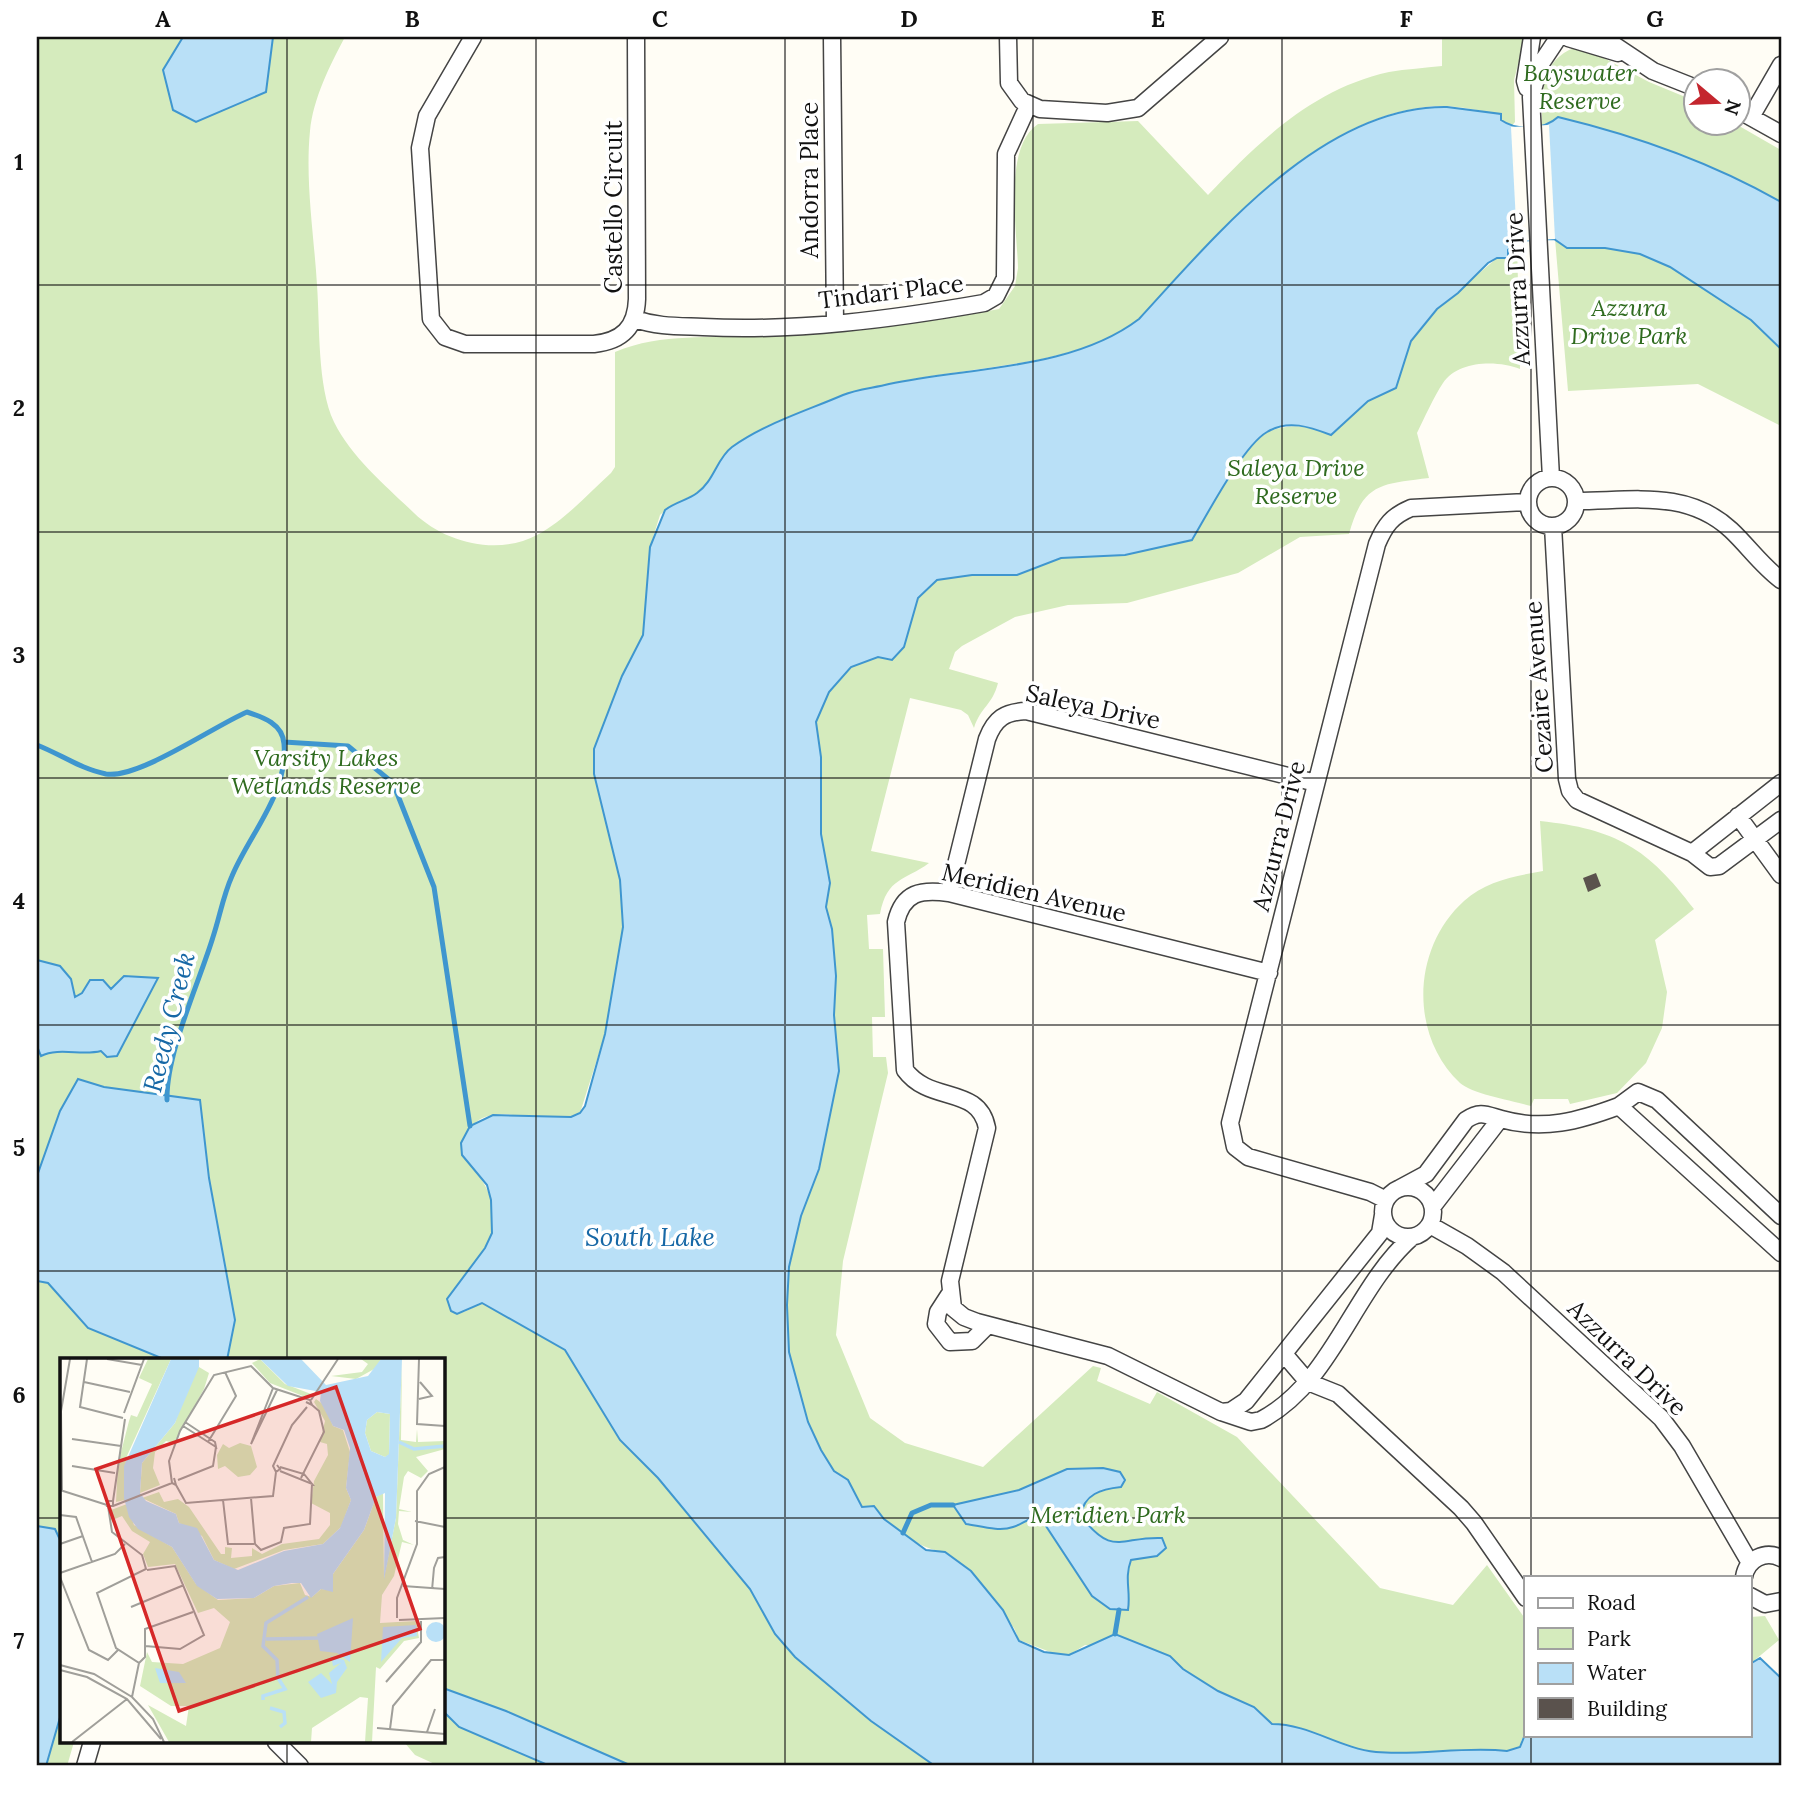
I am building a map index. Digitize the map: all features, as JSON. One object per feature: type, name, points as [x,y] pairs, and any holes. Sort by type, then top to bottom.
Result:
[{"type":"street","name":"Castello Circuit","points":[[473,37],[427,116],[420,148],[431,318],[445,337],[465,344],[603,343],[621,337],[635,319],[636,37]]},
{"type":"street","name":"Andorra Place","points":[[832,37],[835,323]]},
{"type":"street","points":[[1008,37],[1009,83],[1014,93],[1028,106],[1107,113],[1138,108],[1220,37]]},
{"type":"street","name":"Azzurra Drive","points":[[1532,37],[1525,81],[1531,97],[1551,478]]},
{"type":"street","points":[[1602,37],[1653,71],[1682,82]]},
{"type":"street","points":[[1531,97],[1540,65],[1559,38],[1624,54]]},
{"type":"street","points":[[1752,103],[1781,65]]},
{"type":"street","name":"Tindari Place","points":[[635,319],[664,327],[732,329],[835,323],[984,303],[996,296],[1006,270],[1008,146],[1028,106]]},
{"type":"street","points":[[1752,118],[1781,134]]},
{"type":"street","points":[[1551,478],[1566,483],[1576,501],[1570,518],[1553,526],[1535,520],[1528,502],[1535,486],[1551,478]]},
{"type":"street","points":[[1576,501],[1659,499],[1702,508],[1729,528],[1781,580]]},
{"type":"street","name":"Azzurra Drive","points":[[1384,1207],[1370,1192],[1248,1157],[1235,1147],[1230,1123],[1377,544],[1384,527],[1395,515],[1411,508],[1528,502]]},
{"type":"street","name":"Cezaire Avenue","points":[[1553,526],[1567,779],[1570,791],[1590,807],[1633,824],[1675,848],[1692,853]]},
{"type":"street","name":"Saleya Drive","points":[[949,893],[987,739],[1000,717],[1012,712],[1026,711],[1316,783]]},
{"type":"street","points":[[1781,783],[1692,853],[1710,867],[1719,866],[1781,820]]},
{"type":"street","points":[[1738,816],[1781,876]]},
{"type":"street","name":"Meridien Avenue","points":[[988,1325],[972,1341],[950,1342],[936,1324],[937,1312],[949,1295],[950,1281],[987,1128],[985,1117],[974,1104],[925,1089],[914,1082],[905,1070],[895,946],[899,907],[910,895],[926,890],[949,893],[1269,973]]},
{"type":"street","points":[[1221,1412],[1231,1411],[1246,1401],[1284,1354],[1380,1233],[1384,1207],[1400,1188],[1426,1174],[1466,1120],[1482,1113],[1500,1119],[1546,1125],[1564,1124],[1619,1106],[1637,1092],[1657,1100],[1779,1213],[1757,1231]]},
{"type":"street","points":[[1619,1106],[1781,1253]]},
{"type":"street","points":[[949,1295],[953,1308],[964,1317],[1108,1356],[1221,1412],[1251,1422],[1261,1420],[1308,1382],[1390,1259],[1412,1237],[1430,1225],[1433,1206],[1500,1119]]},
{"type":"street","points":[[1400,1188],[1420,1190],[1433,1206]]},
{"type":"street","points":[[1384,1207],[1385,1223],[1395,1234],[1412,1237]]},
{"type":"street","name":"Azzurra Drive","points":[[1430,1225],[1467,1246],[1503,1272],[1661,1418],[1682,1446],[1747,1570]]},
{"type":"street","points":[[1284,1354],[1308,1382],[1338,1394],[1461,1508],[1524,1595]]},
{"type":"street","points":[[1747,1570],[1768,1554],[1781,1558]]},
{"type":"street","points":[[1752,1597],[1765,1604],[1781,1601]]},
{"type":"street","points":[[85,1766],[91,1744]]},
{"type":"street","points":[[278,1744],[300,1766]]},
{"type":"green space","name":"Varsity Lakes Wetlands Reserve","points":[[37,37],[345,37],[318,95],[309,150],[320,355],[329,407],[334,422],[350,448],[414,513],[456,539],[506,545],[537,535],[557,522],[615,467],[615,352],[651,341],[851,329],[999,309],[1015,286],[1018,268],[1014,190],[1016,169],[1027,135],[1038,124],[1138,121],[1208,195],[1247,155],[1312,104],[1361,80],[1389,72],[1442,66],[1442,37],[1525,37],[1514,80],[1515,122],[1511,127],[1501,120],[1500,114],[1437,106],[1393,114],[1350,131],[1310,155],[1271,184],[1235,217],[1139,319],[1119,332],[1076,350],[1053,356],[915,379],[843,395],[772,424],[730,448],[706,485],[660,515],[650,547],[643,635],[627,665],[594,749],[594,774],[620,880],[623,927],[605,1034],[580,1113],[563,1118],[492,1115],[478,1121],[468,1133],[462,1155],[489,1193],[494,1216],[493,1228],[486,1248],[448,1299],[464,1312],[482,1303],[565,1350],[620,1440],[658,1478],[750,1589],[775,1634],[795,1657],[871,1721],[935,1766],[632,1766],[506,1711],[444,1688],[444,1358],[60,1358],[60,1744],[73,1744],[67,1766],[37,1766]]},
{"type":"green space","name":"Bayswater Reserve","points":[[1574,48],[1585,48],[1649,82],[1682,96],[1682,136],[1752,136],[1752,133],[1781,150],[1781,202],[1728,175],[1644,142],[1558,117],[1549,125],[1542,125],[1545,80],[1555,61]]},
{"type":"green space","name":"Azzura Drive Park","points":[[1555,239],[1567,248],[1605,248],[1640,254],[1670,267],[1751,320],[1781,349],[1781,426],[1698,384],[1568,391]]},
{"type":"green space","name":"Meridien Park","points":[[1517,241],[1520,369],[1490,363],[1468,366],[1450,375],[1443,383],[1417,433],[1429,478],[1398,482],[1376,489],[1361,505],[1349,534],[1300,537],[1238,573],[1127,603],[1068,605],[1015,617],[962,646],[955,652],[949,669],[998,683],[974,728],[968,715],[961,710],[910,698],[871,851],[929,863],[892,886],[880,914],[867,915],[869,949],[883,949],[885,1017],[872,1017],[873,1057],[886,1057],[888,1073],[843,1261],[836,1335],[870,1418],[905,1443],[983,1467],[1093,1366],[1101,1368],[1097,1381],[1150,1404],[1157,1392],[1237,1437],[1380,1588],[1453,1605],[1487,1565],[1524,1617],[1524,1736],[1521,1741],[1534,1754],[1362,1750],[1299,1728],[1272,1724],[1254,1707],[1218,1691],[1183,1669],[1170,1656],[1085,1645],[1069,1655],[1058,1655],[1019,1640],[1014,1628],[945,1552],[915,1542],[888,1522],[874,1506],[862,1507],[848,1480],[834,1471],[821,1450],[808,1422],[789,1352],[789,1267],[801,1216],[819,1169],[839,1071],[834,1015],[836,976],[832,929],[826,907],[830,883],[821,834],[821,757],[816,722],[829,692],[851,667],[904,647],[918,598],[937,580],[972,575],[1017,575],[1061,558],[1125,555],[1267,432],[1299,426],[1331,435],[1368,401],[1396,388],[1411,341],[1437,309]]},
{"type":"green space","points":[[1540,821],[1590,830],[1628,845],[1661,871],[1694,909],[1655,940],[1667,992],[1662,1028],[1646,1063],[1617,1093],[1570,1104],[1568,1099],[1534,1099],[1531,1106],[1483,1094],[1460,1083],[1443,1063],[1432,1041],[1425,1017],[1423,992],[1426,967],[1434,943],[1447,920],[1464,901],[1491,884],[1543,871]]},
{"type":"green space","points":[[1765,1616],[1779,1640],[1752,1662],[1752,1617]]},
{"type":"green space","points":[[444,1712],[459,1727],[550,1766],[439,1766],[415,1755],[406,1744],[444,1744]]},
{"type":"water","points":[[183,37],[273,37],[266,92],[196,122],[173,110],[163,70]]},
{"type":"water","name":"South Lake","points":[[1447,107],[1501,114],[1501,120],[1507,124],[1530,128],[1558,117],[1673,152],[1728,175],[1781,202],[1781,349],[1751,320],[1670,267],[1640,254],[1605,248],[1567,248],[1554,239],[1517,241],[1508,250],[1508,258],[1497,258],[1488,263],[1458,293],[1437,309],[1411,341],[1396,388],[1368,401],[1331,435],[1291,425],[1275,428],[1258,440],[1226,481],[1192,540],[1125,555],[1061,558],[1017,575],[972,575],[937,580],[918,598],[904,647],[892,660],[878,657],[851,667],[829,692],[816,722],[821,757],[821,834],[830,883],[826,907],[832,929],[836,976],[834,1015],[839,1071],[819,1169],[801,1216],[789,1267],[789,1352],[808,1422],[821,1450],[834,1471],[848,1480],[862,1507],[874,1506],[884,1519],[926,1550],[945,1552],[971,1571],[1003,1610],[1019,1641],[1044,1652],[1069,1655],[1115,1634],[1170,1656],[1183,1669],[1218,1691],[1254,1707],[1272,1724],[1299,1728],[1362,1750],[1392,1753],[1507,1751],[1520,1747],[1524,1736],[1752,1736],[1752,1663],[1760,1658],[1781,1678],[1781,1766],[935,1766],[871,1721],[795,1657],[775,1634],[750,1589],[658,1478],[620,1440],[565,1350],[482,1303],[457,1314],[451,1311],[447,1299],[485,1248],[492,1233],[491,1200],[487,1185],[462,1155],[461,1143],[470,1126],[493,1115],[571,1117],[580,1113],[585,1106],[605,1034],[623,927],[620,880],[594,774],[594,749],[622,676],[643,635],[650,547],[665,510],[703,488],[732,447],[772,424],[843,395],[920,378],[1052,357],[1112,336],[1139,319],[1202,250],[1275,181],[1315,151],[1357,127],[1401,112]]},
{"type":"water","points":[[37,960],[60,966],[71,979],[75,997],[82,993],[90,980],[103,980],[111,989],[124,976],[158,978],[117,1056],[107,1057],[101,1051],[55,1052],[41,1056],[37,1046]]},
{"type":"water","points":[[78,1079],[104,1087],[200,1100],[209,1178],[235,1320],[227,1358],[161,1358],[88,1328],[48,1283],[37,1281],[37,1176],[60,1111]]},
{"type":"water","points":[[1103,1468],[1120,1472],[1125,1480],[1121,1487],[1101,1491],[1085,1502],[1081,1516],[1101,1537],[1110,1541],[1162,1538],[1166,1548],[1157,1556],[1131,1560],[1128,1573],[1128,1610],[1110,1609],[1092,1596],[1040,1517],[1008,1528],[990,1528],[966,1524],[953,1505],[1019,1490],[1067,1469]]},
{"type":"water","points":[[37,1526],[55,1529],[60,1540],[60,1717],[46,1766],[37,1766]]},
{"type":"water","points":[[444,1688],[506,1711],[632,1766],[550,1766],[459,1727],[444,1712]]},
{"type":"pier","points":[[1549,125],[1555,239],[1517,241],[1511,127]]},
{"type":"building","points":[[1596,873],[1601,886],[1588,892],[1583,878]]},
{"type":"waterway","name":"Reedy Creek","points":[[37,745],[79,765],[106,774],[120,773],[156,760],[247,712],[271,722],[283,737],[284,762],[280,780],[226,891],[177,1040],[168,1081],[167,1100]]},
{"type":"waterway","name":"Reedy Creek","points":[[284,742],[348,746],[393,783],[434,887],[470,1126]]},
{"type":"waterway","points":[[903,1533],[912,1513],[931,1505],[953,1505]]},
{"type":"waterway","points":[[1115,1634],[1119,1610]]},
{"type":"park label","name":"Saleya Drive Reserve","points":[[1296,482]]}]
